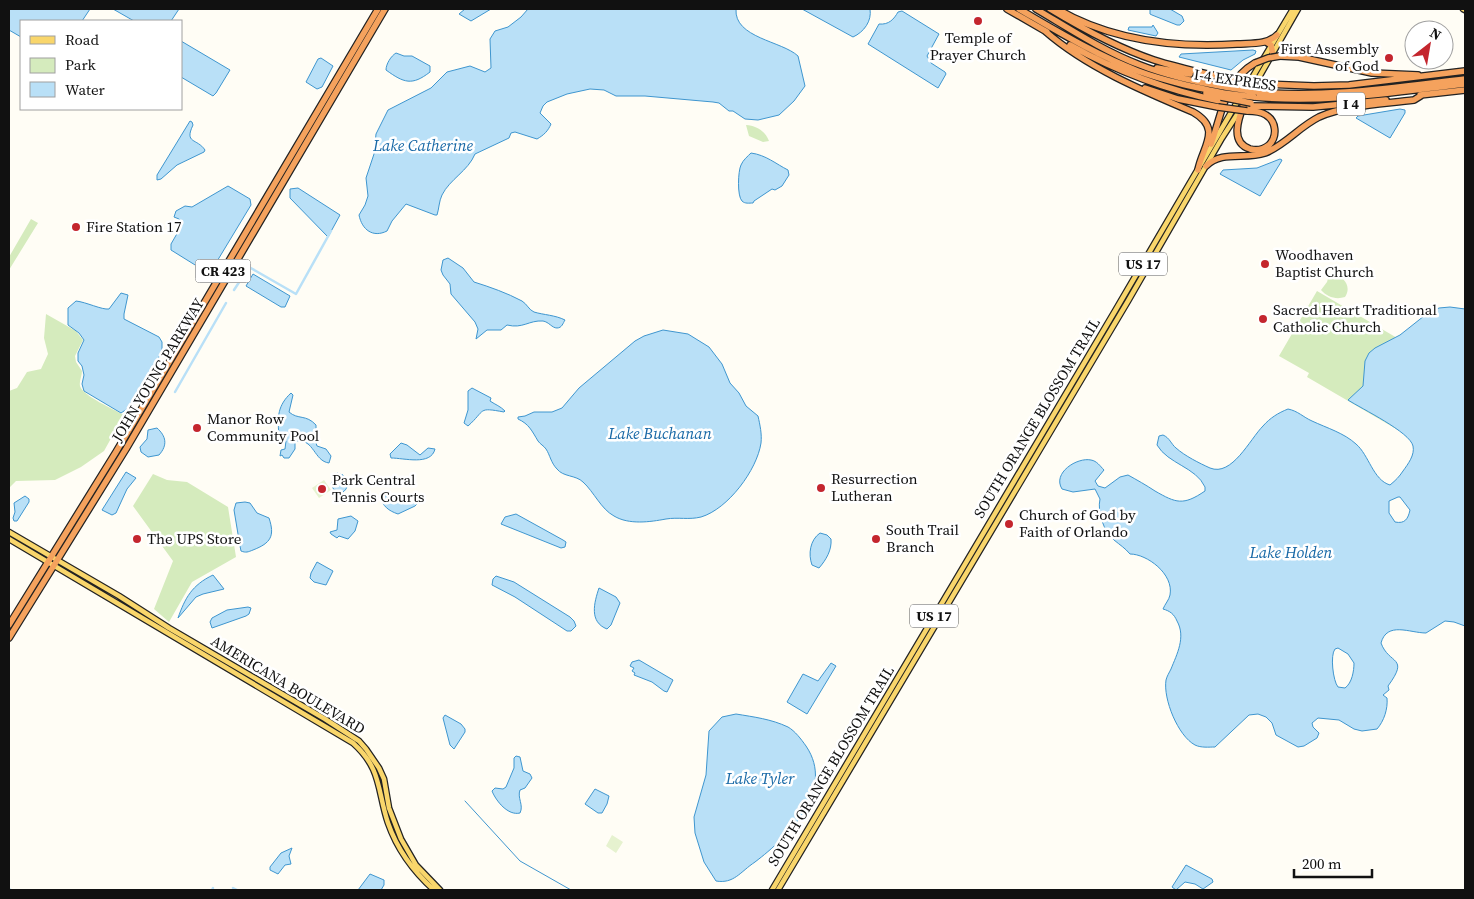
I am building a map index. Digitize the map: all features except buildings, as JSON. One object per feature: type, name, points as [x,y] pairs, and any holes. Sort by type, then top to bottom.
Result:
[{"type":"highway","name":"JOHN YOUNG PARKWAY","points":[[9,625],[116,452],[378,9]]},
{"type":"highway","name":"JOHN YOUNG PARKWAY","points":[[9,638],[120,458],[385,9]]},
{"type":"highway","name":"I 4","points":[[1007,9],[1089,58],[1160,86],[1221,97],[1280,107],[1340,105],[1465,90]]},
{"type":"highway","name":"I-4 EXPRESS","points":[[1019,9],[1079,43],[1112,52],[1221,97]]},
{"type":"highway","name":"I-4 EXPRESS","points":[[1036,9],[1083,37],[1098,49],[1137,71],[1221,97],[1251,102],[1286,94],[1325,94],[1429,81],[1443,84],[1465,84]]},
{"type":"highway","name":"I 4","points":[[1050,9],[1091,28],[1101,37],[1155,60],[1198,73],[1263,84],[1332,86],[1429,81],[1450,73],[1465,71]]},
{"type":"highway","points":[[1057,9],[1091,28],[1106,30],[1139,40],[1177,45],[1269,43],[1280,35]]},
{"type":"highway","points":[[1269,43],[1273,55]]},
{"type":"highway","points":[[1112,52],[1162,69],[1230,79]]},
{"type":"highway","points":[[1200,169],[1211,144],[1228,91],[1240,74],[1255,63],[1266,58],[1280,56],[1303,58],[1372,73],[1429,81]]},
{"type":"highway","points":[[1089,58],[1107,72],[1136,88],[1194,113],[1202,119],[1208,128],[1209,138],[1200,169]]},
{"type":"highway","points":[[1107,72],[1164,95],[1221,97]]},
{"type":"highway","name":"I-4 EXPRESS","points":[[1443,84],[1465,79]]},
{"type":"highway","points":[[1200,169],[1222,157],[1255,156],[1270,151],[1304,126],[1327,114],[1414,100],[1422,95]]},
{"type":"highway","points":[[1251,102],[1273,122],[1275,129],[1270,143],[1265,147],[1257,149],[1243,144],[1239,138],[1238,124],[1251,102]]},
{"type":"highway","points":[[290,172],[293,153]]},
{"type":"highway","points":[[120,458],[118,453],[138,419],[140,410]]},
{"type":"highway","points":[[113,468],[117,458],[116,452]]},
{"type":"main road","name":"SOUTH ORANGE BLOSSOM TRAIL","points":[[772,890],[1200,169],[1251,102],[1293,9]]},
{"type":"main road","name":"SOUTH ORANGE BLOSSOM TRAIL","points":[[1280,35],[1298,9]]},
{"type":"main road","name":"SOUTH ORANGE BLOSSOM TRAIL","points":[[778,890],[1164,240],[1165,233],[1173,217],[1269,43]]},
{"type":"main road","points":[[1055,412],[1055,422]]},
{"type":"main road","points":[[9,532],[50,559]]},
{"type":"main road","points":[[980,548],[979,542],[981,537]]},
{"type":"main road","points":[[9,539],[56,562]]},
{"type":"main road","points":[[971,564],[974,548]]},
{"type":"main road","name":"AMERICANA BOULEVARD","points":[[56,562],[144,611],[169,628],[351,736],[366,749],[376,769],[388,823],[396,842],[415,871],[434,890]]},
{"type":"main road","name":"AMERICANA BOULEVARD","points":[[56,562],[108,596],[343,736],[365,755],[384,779],[389,808],[401,839],[416,865],[440,890]]},
{"type":"main road","points":[[108,596],[118,596]]},
{"type":"main road","points":[[141,616],[144,611]]},
{"type":"main road","points":[[820,819],[821,807]]},
{"type":"main road","points":[[812,822],[814,827],[812,834]]},
{"type":"green space","points":[[746,125],[760,130],[769,141],[763,142],[749,136]]},
{"type":"green space","points":[[31,219],[38,223],[9,270],[9,257]]},
{"type":"green space","points":[[1333,274],[1346,282],[1348,289],[1345,297],[1332,297],[1321,290],[1327,282],[1329,275]]},
{"type":"green space","points":[[1317,291],[1450,369],[1410,437],[1307,377],[1309,373],[1279,356]]},
{"type":"green space","points":[[46,314],[76,331],[83,340],[75,356],[76,362],[82,371],[80,386],[82,390],[124,415],[104,451],[81,467],[55,480],[16,481],[9,488],[9,391],[17,388],[27,372],[41,369],[48,354],[44,338]]},
{"type":"green space","points":[[153,474],[167,480],[187,482],[228,507],[236,557],[192,582],[169,622],[154,609],[173,561],[133,506]]},
{"type":"green space","name":"Park Central Tennis Courts","points":[[324,480],[331,490],[319,498],[312,488]]},
{"type":"green space","points":[[612,835],[623,842],[616,853],[606,846]]},
{"type":"water","points":[[9,9],[90,9],[83,20],[20,20],[20,36],[9,30]]},
{"type":"water","points":[[113,9],[179,9],[172,20],[132,20]]},
{"type":"water","points":[[465,9],[491,9],[471,21],[459,14]]},
{"type":"water","name":"Lake Catherine","points":[[528,9],[736,9],[737,19],[751,33],[781,46],[798,56],[805,86],[794,101],[779,115],[758,120],[745,119],[733,111],[729,111],[719,103],[713,102],[645,96],[616,96],[604,90],[590,89],[567,94],[547,102],[543,106],[540,113],[551,124],[547,131],[537,139],[515,132],[511,133],[509,138],[475,154],[468,165],[445,189],[437,215],[406,204],[392,221],[387,231],[377,234],[369,231],[363,225],[359,215],[368,196],[366,178],[374,154],[376,134],[388,110],[431,88],[447,72],[470,66],[485,72],[491,68],[490,39],[495,31],[508,27]]},
{"type":"water","points":[[802,9],[870,9],[870,18],[861,32],[853,37]]},
{"type":"water","points":[[1150,9],[1170,9],[1182,16],[1184,21],[1177,25],[1150,14]]},
{"type":"water","points":[[902,11],[939,34],[927,56],[931,63],[946,74],[938,88],[868,44],[879,24],[888,22],[898,12]]},
{"type":"water","points":[[1153,25],[1158,33],[1156,36],[1128,30],[1129,27],[1152,27]]},
{"type":"water","points":[[182,42],[230,70],[213,96],[182,78]]},
{"type":"water","points":[[1256,51],[1255,54],[1243,60],[1231,70],[1179,57],[1181,54]]},
{"type":"water","points":[[396,53],[412,56],[430,66],[430,72],[413,81],[398,78],[386,70],[389,60]]},
{"type":"water","points":[[321,58],[333,66],[322,87],[317,89],[306,82],[318,59]]},
{"type":"water","points":[[1400,109],[1405,110],[1405,113],[1390,138],[1356,118],[1358,116]]},
{"type":"water","points":[[190,121],[193,125],[191,138],[202,146],[205,150],[204,152],[177,165],[161,179],[157,180],[157,175]]},
{"type":"water","points":[[751,153],[766,158],[788,170],[789,175],[782,186],[775,190],[772,189],[753,203],[747,203],[743,202],[740,198],[739,178],[742,163]]},
{"type":"water","points":[[1280,159],[1282,160],[1281,162],[1260,196],[1220,174],[1223,170],[1257,168]]},
{"type":"water","points":[[228,186],[250,199],[251,205],[208,273],[171,250],[171,244],[182,225],[179,219],[174,217],[176,211],[185,206],[192,207]]},
{"type":"water","points":[[298,188],[340,215],[328,237],[290,198],[290,189]]},
{"type":"water","points":[[448,258],[463,268],[474,282],[524,302],[534,312],[565,320],[563,324],[557,328],[543,321],[517,326],[507,325],[501,330],[487,330],[476,339],[478,329],[475,322],[451,294],[450,284],[441,270],[443,260]]},
{"type":"water","points":[[253,274],[290,296],[285,307],[281,307],[246,286]]},
{"type":"water","points":[[121,293],[128,295],[124,319],[159,337],[162,342],[162,352],[127,409],[121,413],[84,391],[82,384],[84,375],[82,366],[78,361],[78,353],[84,340],[79,333],[68,325],[68,308],[76,301],[109,309]]},
{"type":"water","name":"Lake Holden","points":[[1439,308],[1465,309],[1465,626],[1445,621],[1426,633],[1394,630],[1384,636],[1381,643],[1384,650],[1398,665],[1388,686],[1389,690],[1383,695],[1387,698],[1386,711],[1377,729],[1362,731],[1354,729],[1339,720],[1318,718],[1312,723],[1319,733],[1317,738],[1304,746],[1298,747],[1276,735],[1272,723],[1266,717],[1258,714],[1249,715],[1215,747],[1195,745],[1183,734],[1169,707],[1167,697],[1166,680],[1181,639],[1180,627],[1175,616],[1163,609],[1170,595],[1168,580],[1164,573],[1151,561],[1144,557],[1130,554],[1110,536],[1102,521],[1100,499],[1095,489],[1073,492],[1062,489],[1060,477],[1073,464],[1079,461],[1091,460],[1104,470],[1095,481],[1098,486],[1105,488],[1120,477],[1128,475],[1169,498],[1185,501],[1205,491],[1205,487],[1201,480],[1162,451],[1157,445],[1159,436],[1165,436],[1176,448],[1192,459],[1210,468],[1218,469],[1226,467],[1233,462],[1266,423],[1274,416],[1288,409],[1351,440],[1364,454],[1379,478],[1390,485],[1399,477],[1409,462],[1413,453],[1413,446],[1404,434],[1348,400],[1363,386],[1365,361],[1369,353],[1400,335],[1424,316]],"holes":[[[1398,497],[1410,510],[1407,518],[1401,522],[1395,522],[1389,513],[1389,501]],[[1338,648],[1348,654],[1354,663],[1351,680],[1345,688],[1338,687],[1334,674],[1333,652]]]},
{"type":"water","name":"Lake Buchanan","points":[[663,330],[688,334],[709,347],[722,364],[730,383],[739,393],[746,406],[758,416],[761,443],[754,465],[740,487],[711,513],[692,518],[670,518],[640,522],[626,521],[609,513],[580,480],[560,472],[530,428],[518,417],[534,412],[552,412],[562,408],[579,388],[635,341]]},
{"type":"water","points":[[472,388],[491,398],[490,401],[505,411],[485,410],[468,426],[464,423],[468,410],[468,391]]},
{"type":"water","points":[[291,393],[293,395],[289,412],[309,419],[316,425],[317,446],[326,449],[331,456],[329,463],[320,458],[303,441],[295,443],[295,449],[289,458],[280,456],[281,450],[285,449],[286,441],[279,434],[279,412],[283,402]]},
{"type":"water","points":[[157,428],[164,437],[164,448],[159,455],[148,457],[141,452],[140,447],[147,439],[148,430]]},
{"type":"water","points":[[401,443],[407,445],[420,455],[428,448],[435,449],[428,458],[410,460],[391,458],[390,454]]},
{"type":"water","points":[[126,472],[136,478],[127,489],[116,513],[112,515],[102,510]]},
{"type":"water","points":[[337,473],[343,475],[346,484],[347,488],[343,492],[334,490],[331,484]]},
{"type":"water","points":[[383,494],[399,502],[419,502],[398,514],[384,506],[381,497]]},
{"type":"water","points":[[25,496],[29,499],[29,502],[17,521],[14,521],[14,503]]},
{"type":"water","points":[[236,503],[250,503],[257,513],[269,518],[272,530],[268,542],[246,552],[241,551],[234,510]]},
{"type":"water","points":[[516,514],[566,542],[565,547],[561,548],[501,524],[505,517]]},
{"type":"water","points":[[351,516],[358,521],[355,531],[348,539],[339,536],[337,538],[331,534],[330,532],[337,530],[338,519]]},
{"type":"water","points":[[820,533],[827,535],[831,539],[831,547],[819,568],[812,565],[810,552],[814,539]]},
{"type":"water","points":[[317,562],[333,571],[326,585],[314,582],[310,578]]},
{"type":"water","points":[[213,575],[224,589],[196,597],[178,618],[183,604],[190,593],[200,583]]},
{"type":"water","points":[[496,576],[514,582],[570,617],[576,626],[571,631],[567,631],[515,597],[492,585],[493,579]]},
{"type":"water","points":[[599,588],[616,597],[620,603],[611,625],[607,629],[597,622],[594,612]]},
{"type":"water","points":[[251,608],[246,616],[212,628],[210,622],[212,618],[227,610]]},
{"type":"water","points":[[639,660],[673,680],[667,692],[652,682],[634,675],[635,673],[632,671],[634,668],[630,666],[632,662]]},
{"type":"water","points":[[831,663],[836,666],[807,714],[787,702],[803,674],[818,681]]},
{"type":"water","name":"Lake Tyler","points":[[736,714],[775,722],[793,731],[806,746],[814,763],[815,779],[812,795],[804,811],[781,840],[737,876],[728,881],[716,881],[704,862],[695,833],[694,817],[706,775],[709,731],[722,717]]},
{"type":"water","points":[[445,715],[461,724],[465,729],[454,749],[450,745],[443,718]]},
{"type":"water","points":[[516,756],[520,757],[523,771],[530,774],[532,778],[525,788],[520,790],[520,813],[511,812],[503,807],[492,791],[495,788],[503,789],[506,787],[514,768],[514,758]]},
{"type":"water","points":[[595,789],[609,796],[602,813],[598,813],[585,804]]},
{"type":"water","points":[[292,848],[289,856],[291,864],[285,865],[278,874],[270,870],[270,867],[281,853]]},
{"type":"water","points":[[1186,865],[1212,879],[1213,882],[1203,889],[1195,884],[1185,882],[1176,890],[1172,887]]},
{"type":"water","points":[[370,874],[384,880],[381,890],[358,890]]},
{"type":"waterway","points":[[234,290],[249,267],[296,294],[331,231]]},
{"type":"waterway","points":[[175,392],[226,303]]},
{"type":"waterway","points":[[465,801],[520,861],[571,890]]},
{"type":"waterway","points":[[233,888],[237,890]]},
{"type":"place","name":"Temple of Prayer Church","points":[[978,21]]},
{"type":"place","name":"First Assembly of God","points":[[1389,58]]},
{"type":"place","name":"Fire Station 17","points":[[76,227]]},
{"type":"place","name":"Woodhaven Baptist Church","points":[[1265,264]]},
{"type":"place","name":"Sacred Heart Traditional Catholic Church","points":[[1263,319]]},
{"type":"place","name":"Manor Row Community Pool","points":[[197,428]]},
{"type":"place","name":"Resurrection Lutheran","points":[[821,488]]},
{"type":"place","name":"Park Central Tennis Courts","points":[[322,489]]},
{"type":"place","name":"Church of God by Faith of Orlando","points":[[1009,524]]},
{"type":"place","name":"The UPS Store","points":[[137,539]]},
{"type":"place","name":"South Trail Branch","points":[[876,539]]}]
